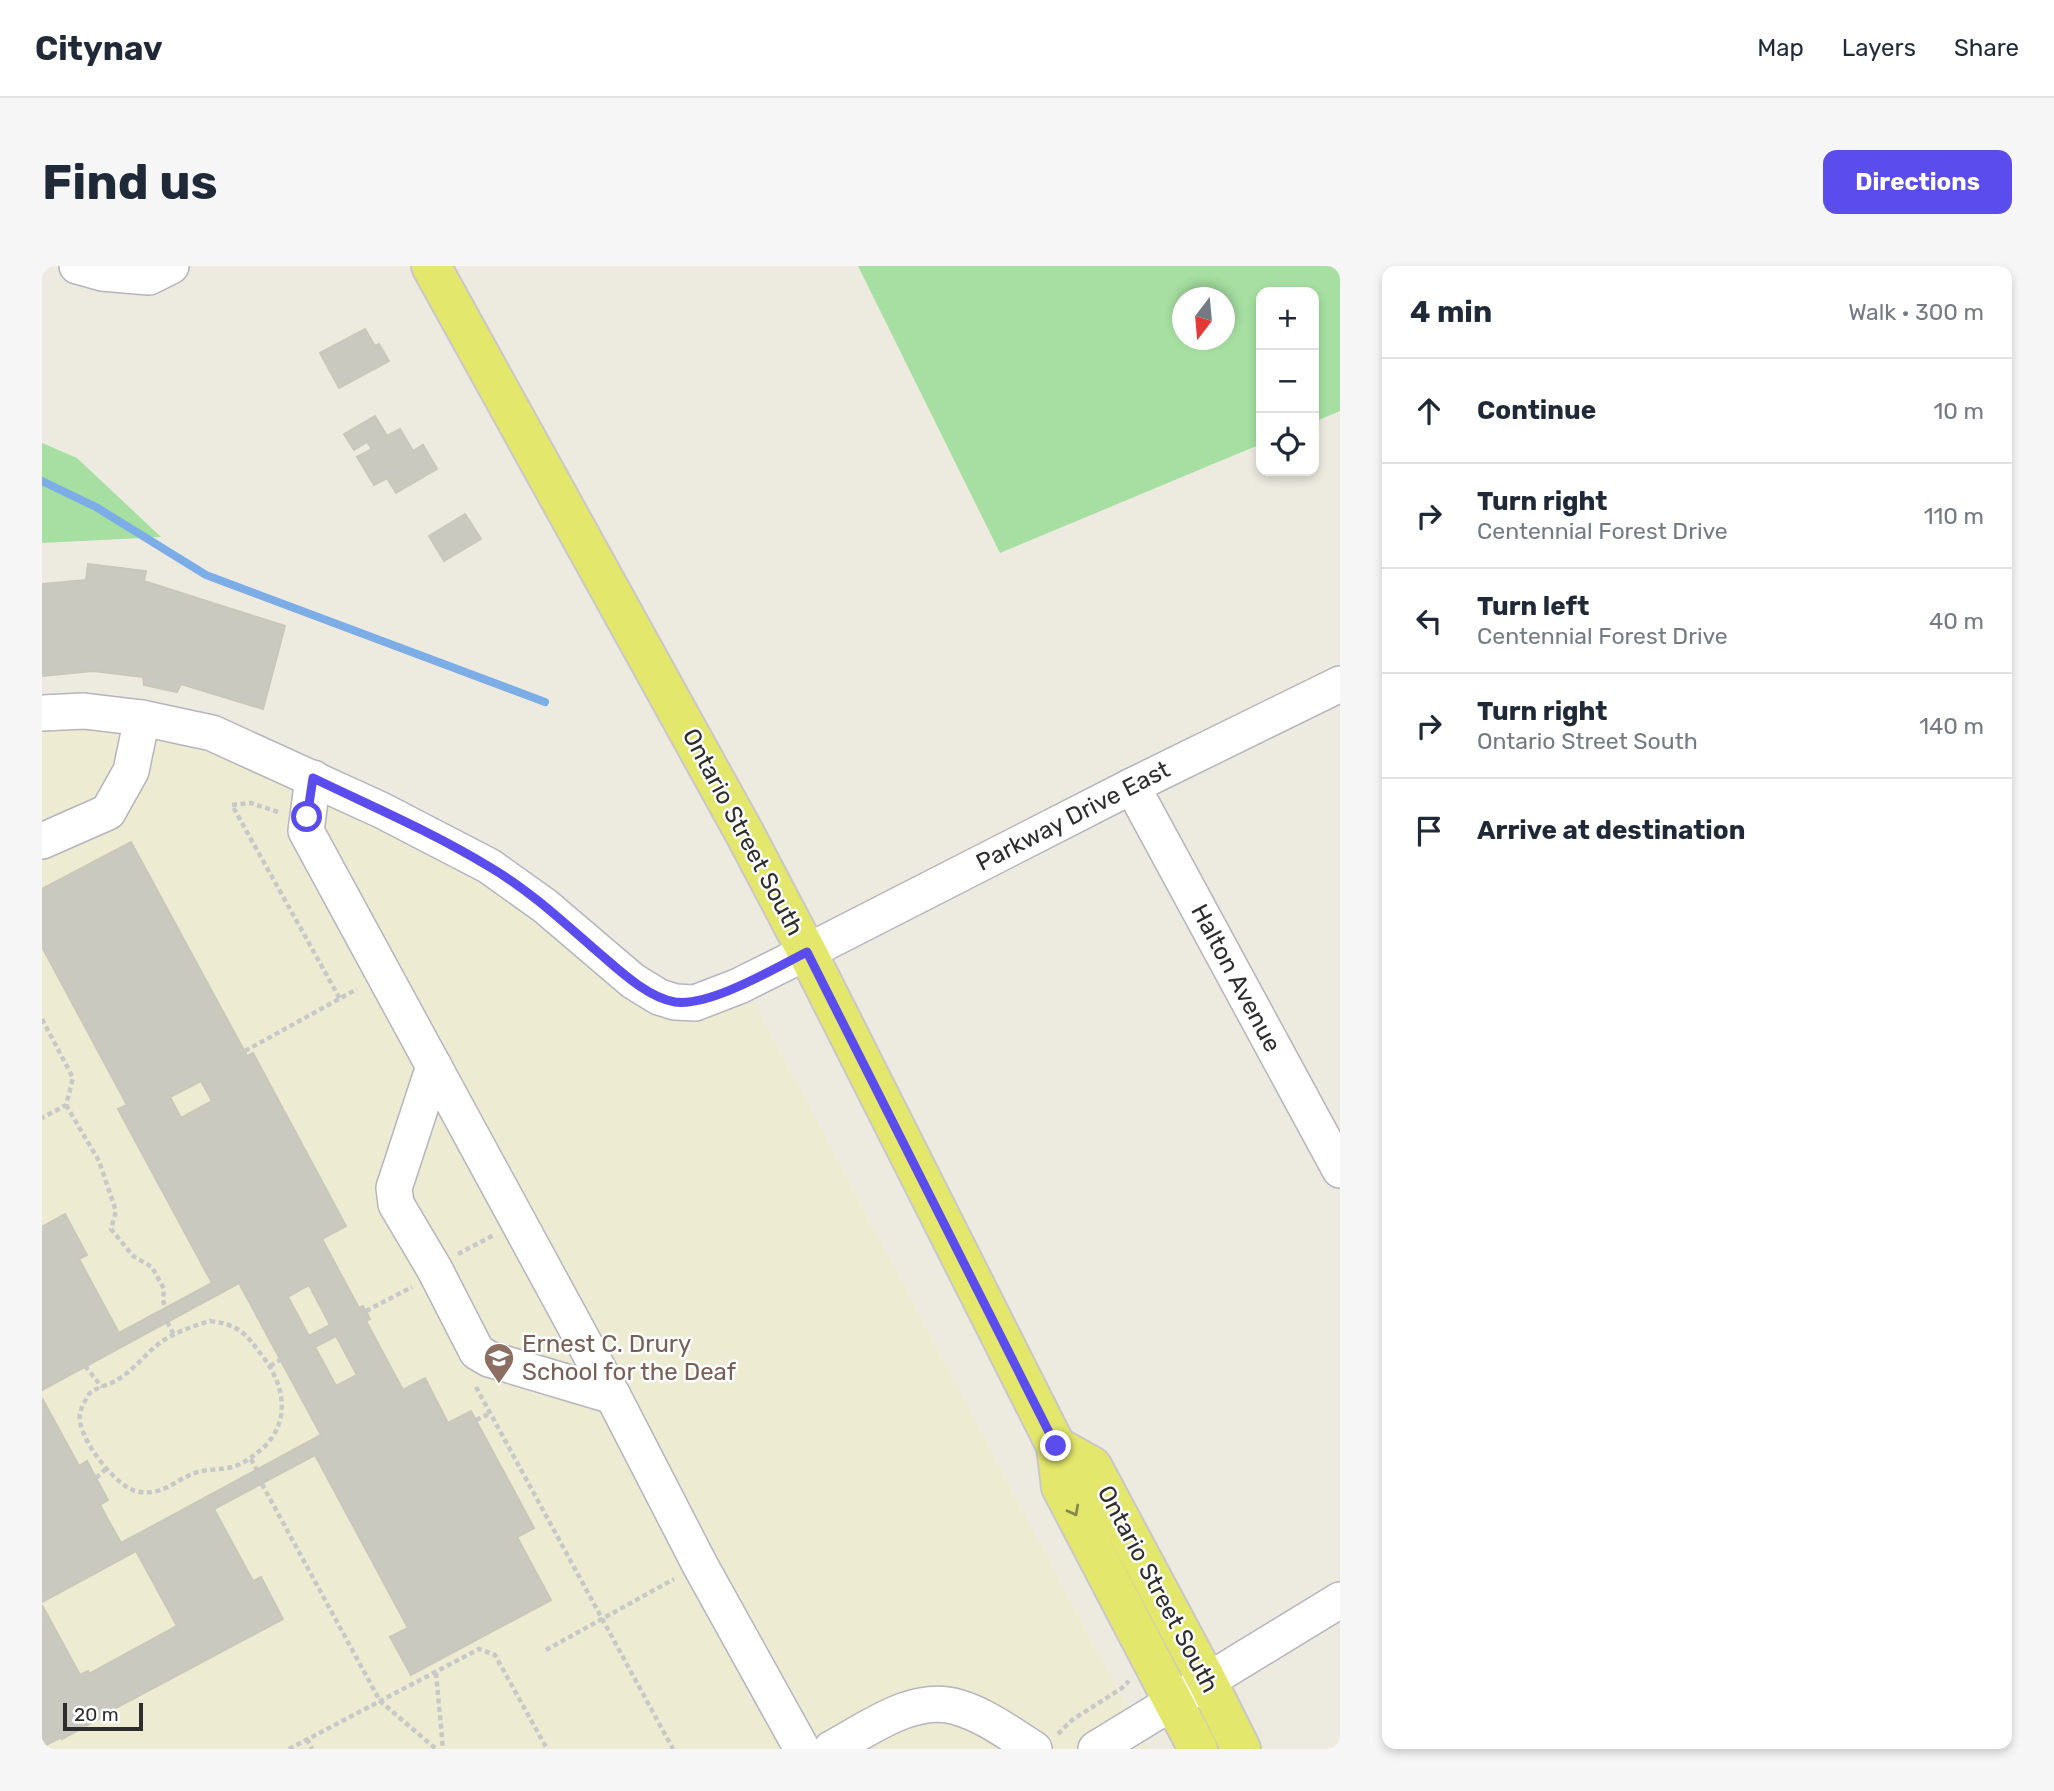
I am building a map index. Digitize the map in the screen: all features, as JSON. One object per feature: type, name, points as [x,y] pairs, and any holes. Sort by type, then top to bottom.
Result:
[{"type":"main road","name":"Ontario Street South","points":[[431,266],[745,834],[807,952],[1056,1446],[1061,1487],[1149,1656],[1190,1692],[1241,1749]]},
{"type":"main road","name":"Ontario Street South","points":[[1056,1446],[1092,1466],[1190,1692],[1198,1749]]},
{"type":"street","points":[[77,266],[102,273],[149,277],[171,266]]},
{"type":"street","name":"Parkway Drive East","points":[[42,713],[84,711],[142,718],[212,733],[401,820],[489,866],[545,906],[633,981],[660,997],[675,1002],[695,1003],[739,986],[1132,786],[1340,684]]},
{"type":"street","points":[[42,841],[107,812],[131,771],[142,718]]},
{"type":"street","points":[[313,778],[306,831],[613,1396],[700,1565],[802,1749]]},
{"type":"street","name":"Halton Avenue","points":[[1132,786],[1340,1170]]},
{"type":"street","points":[[433,1066],[394,1188],[396,1204],[435,1270],[477,1352],[489,1359],[613,1396]]},
{"type":"street","points":[[1096,1749],[1340,1600]]},
{"type":"street","points":[[831,1749],[894,1715],[928,1703],[956,1706],[1044,1744]]},
{"type":"path","points":[[245,1051],[384,974]]},
{"type":"path","points":[[42,1018],[73,1078],[66,1105],[99,1161],[116,1211],[111,1230],[133,1256],[152,1267],[164,1289],[165,1307]]},
{"type":"path","points":[[42,1118],[66,1105]]},
{"type":"path","points":[[210,1321],[228,1323],[243,1331],[270,1366],[281,1395],[281,1421],[270,1440],[251,1459],[232,1467],[195,1473],[160,1491],[144,1493],[128,1488],[106,1469],[89,1444],[81,1424],[80,1413],[90,1393],[117,1381],[161,1342],[174,1335],[210,1321]]},
{"type":"path","points":[[167,1322],[174,1335]]},
{"type":"path","points":[[477,1352],[468,1371],[673,1749]]},
{"type":"path","points":[[270,1366],[280,1360]]},
{"type":"path","points":[[85,1366],[102,1387]]},
{"type":"path","points":[[476,1420],[491,1413]]},
{"type":"path","points":[[251,1459],[257,1470]]},
{"type":"path","points":[[96,1478],[106,1469]]},
{"type":"path","points":[[262,1484],[380,1700],[436,1749]]},
{"type":"path","points":[[546,1650],[700,1565]]},
{"type":"path","points":[[289,1749],[480,1650],[495,1655],[547,1749]]},
{"type":"path","points":[[1044,1744],[1072,1720],[1122,1688],[1149,1656]]},
{"type":"path","points":[[436,1673],[443,1749]]},
{"type":"path","points":[[307,1740],[312,1749]]},
{"type":"shaded area","name":"Ernest C. Drury School for the Deaf","points":[[75,725],[223,749],[468,870],[524,906],[656,1014],[680,1021],[697,1021],[754,1001],[1149,1749],[42,1749],[42,726]]},
{"type":"green space","points":[[858,266],[1340,266],[1340,411],[1319,420],[1319,287],[1256,287],[1256,446],[1000,553]]},
{"type":"green space","points":[[42,443],[77,458],[161,537],[42,543]]},
{"type":"building","points":[[365,329],[375,346],[379,344],[389,361],[339,388],[320,353]]},
{"type":"building","points":[[375,416],[387,436],[400,429],[413,451],[423,445],[437,469],[396,493],[387,478],[374,485],[357,457],[372,449],[367,442],[354,450],[344,434]]},
{"type":"building","points":[[465,514],[481,539],[444,561],[429,536]]},
{"type":"building","points":[[88,564],[146,571],[144,581],[285,626],[263,709],[181,684],[177,692],[144,685],[143,677],[93,671],[42,676],[42,584],[86,580]]},
{"type":"building","points":[[131,842],[247,1056],[253,1053],[346,1226],[322,1239],[359,1308],[363,1306],[370,1319],[366,1321],[403,1390],[425,1378],[448,1423],[471,1411],[534,1528],[517,1537],[551,1600],[411,1675],[390,1637],[408,1628],[315,1455],[214,1509],[253,1581],[261,1577],[283,1619],[62,1739],[42,1747],[42,1605],[80,1675],[88,1671],[89,1674],[177,1626],[136,1551],[42,1602],[42,1398],[79,1466],[87,1461],[108,1500],[100,1505],[121,1543],[321,1435],[239,1283],[42,1390],[42,1227],[65,1214],[87,1255],[79,1259],[119,1333],[212,1283],[118,1109],[127,1105],[42,947],[42,889]],"holes":[[[201,1081],[212,1101],[181,1118],[170,1097]],[[309,1285],[330,1325],[309,1336],[288,1297]],[[336,1336],[357,1375],[336,1386],[315,1347]]]},
{"type":"waterway","points":[[42,481],[96,507],[206,575],[545,702]]},
{"type":"place","name":"Ernest C. Drury School for the Deaf","points":[[499,1385]]},
{"type":"route","points":[[307,817],[313,778],[381,810],[489,866],[545,906],[633,981],[660,997],[675,1002],[695,1003],[739,986],[807,952],[1056,1446]]}]
